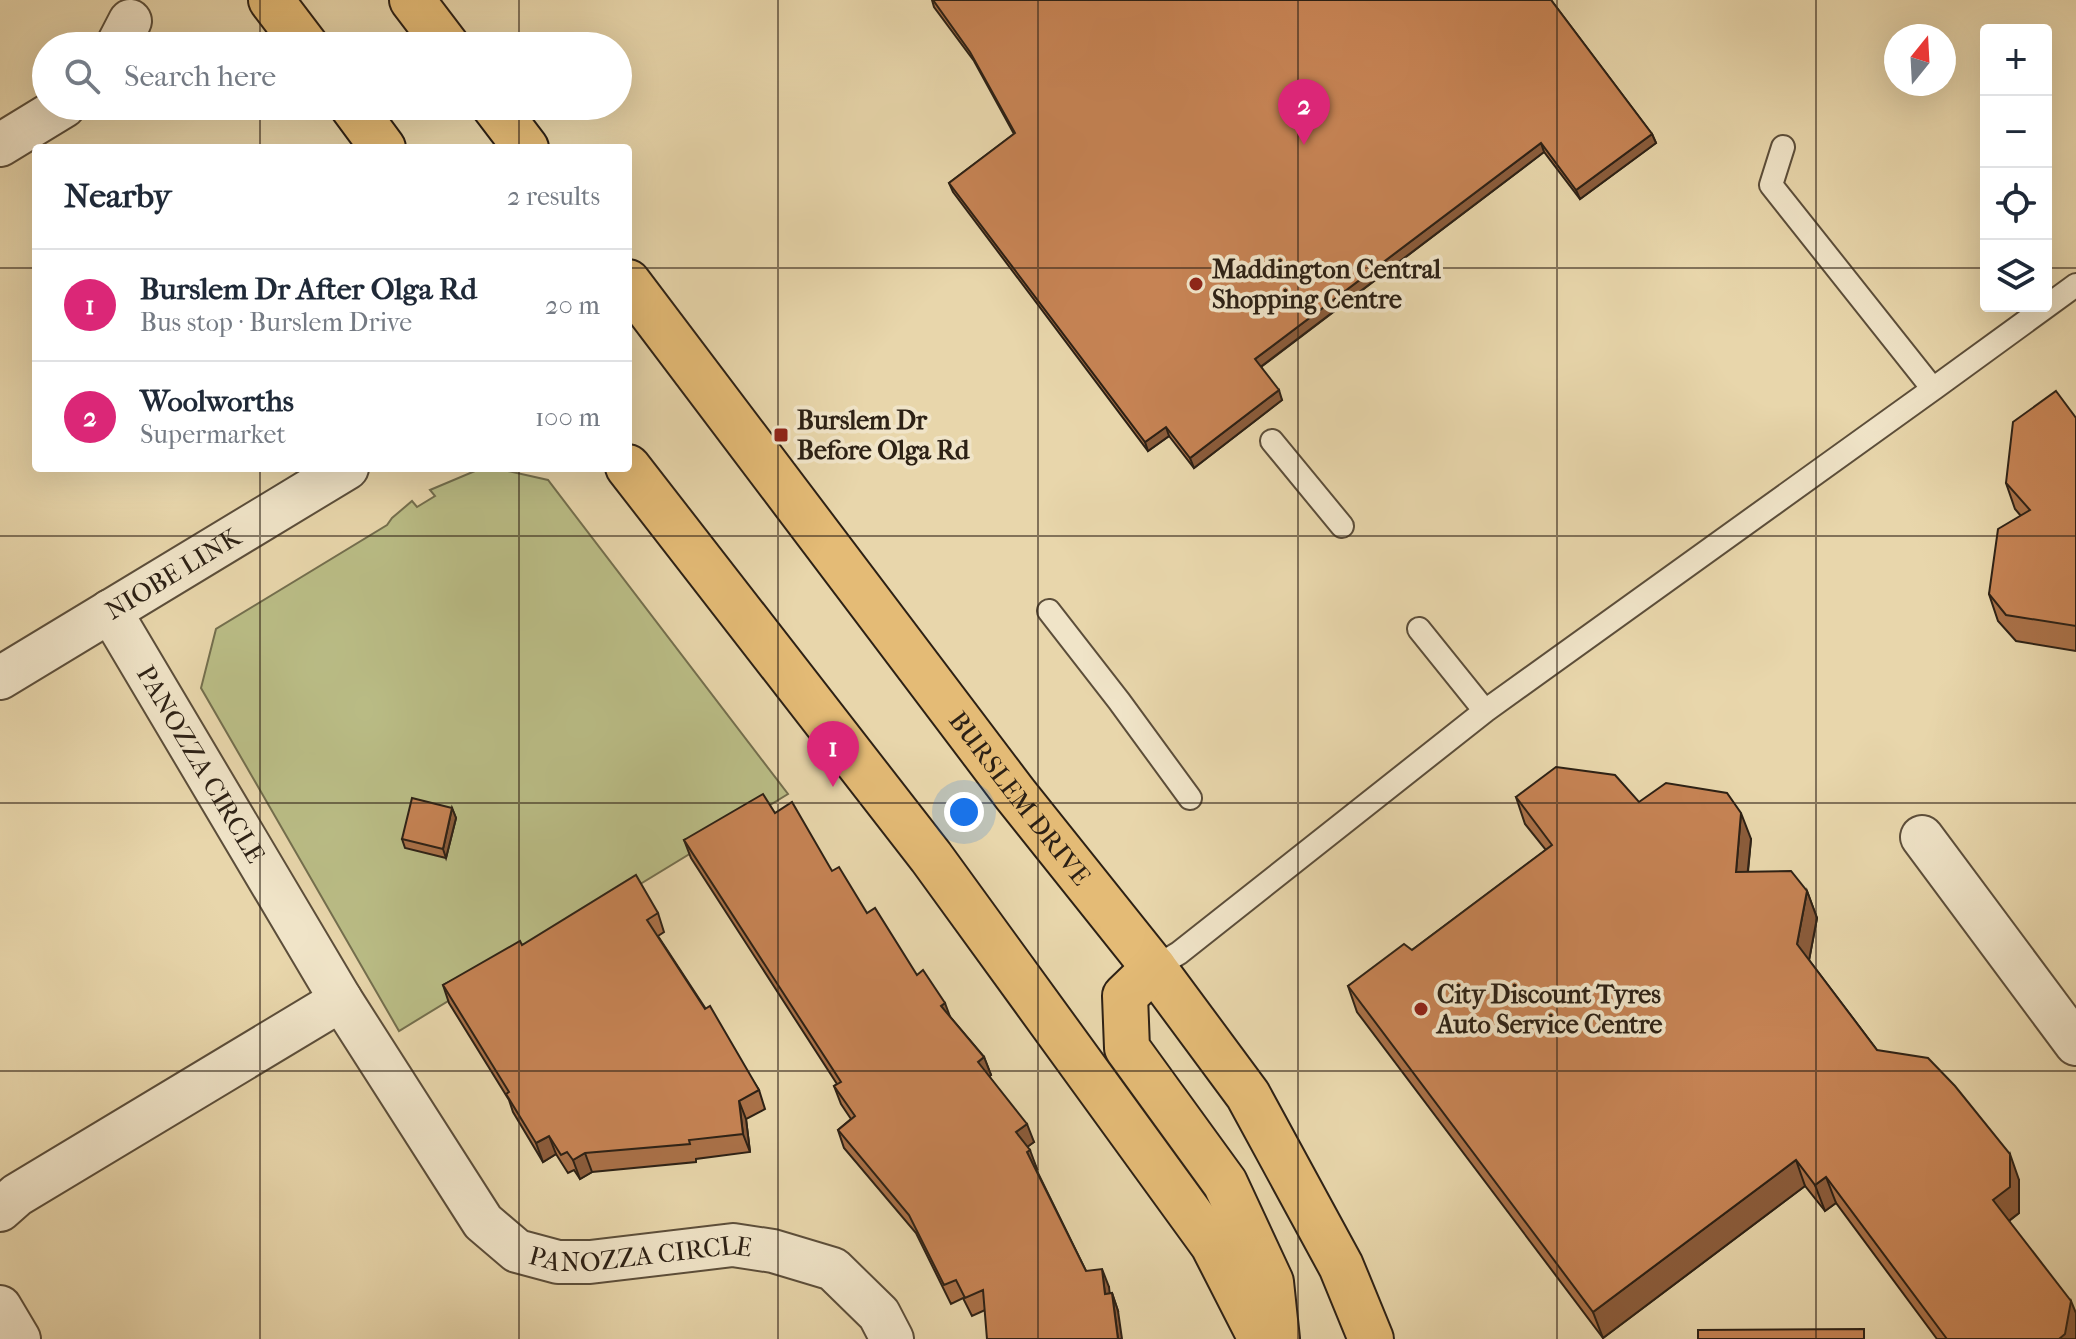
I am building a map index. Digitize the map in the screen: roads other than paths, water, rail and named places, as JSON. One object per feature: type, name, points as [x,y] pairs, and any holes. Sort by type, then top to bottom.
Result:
[{"type":"main road","points":[[271,0],[295,32]]},
{"type":"main road","points":[[412,0],[436,32]]},
{"type":"main road","points":[[362,120],[380,144]]},
{"type":"main road","points":[[505,120],[523,144]]},
{"type":"main road","name":"BURSLEM DRIVE","points":[[632,295],[1015,794],[1154,968],[1248,1095],[1341,1266],[1371,1339]]},
{"type":"main road","points":[[632,472],[931,857],[1213,1245],[1261,1339]]},
{"type":"main road","points":[[1154,968],[1125,996],[1127,1048],[1225,1183],[1271,1282],[1277,1339]]},
{"type":"street","points":[[0,145],[41,120]]},
{"type":"street","name":"NIOBE LINK","points":[[0,678],[340,472]]},
{"type":"street","name":"PANOZZA CIRCLE","points":[[110,611],[341,1000],[483,1222],[517,1251],[558,1262],[590,1262],[733,1245],[773,1251],[833,1269],[879,1314],[892,1339]]},
{"type":"street","points":[[1922,837],[2076,1044]]},
{"type":"street","points":[[0,1210],[17,1195],[341,1000]]},
{"type":"street","points":[[0,1307],[19,1339]]},
{"type":"lane","points":[[1783,147],[1771,185],[1933,389]]},
{"type":"lane","points":[[1154,968],[1179,953],[1485,711],[2076,285]]},
{"type":"lane","points":[[1272,441],[1342,526]]},
{"type":"lane","points":[[1049,611],[1190,798]]},
{"type":"lane","points":[[1419,629],[1485,711]]},
{"type":"place","name":"Woolworths","points":[[1304,145]]},
{"type":"place","name":"Maddington Central Shopping Centre","points":[[1196,284]]},
{"type":"place","name":"Burslem Dr Before Olga Rd","points":[[781,435]]},
{"type":"place","name":"Burslem Dr After Olga Rd","points":[[833,787]]},
{"type":"place","name":"City Discount Tyres Auto Service Centre","points":[[1421,1009]]}]
